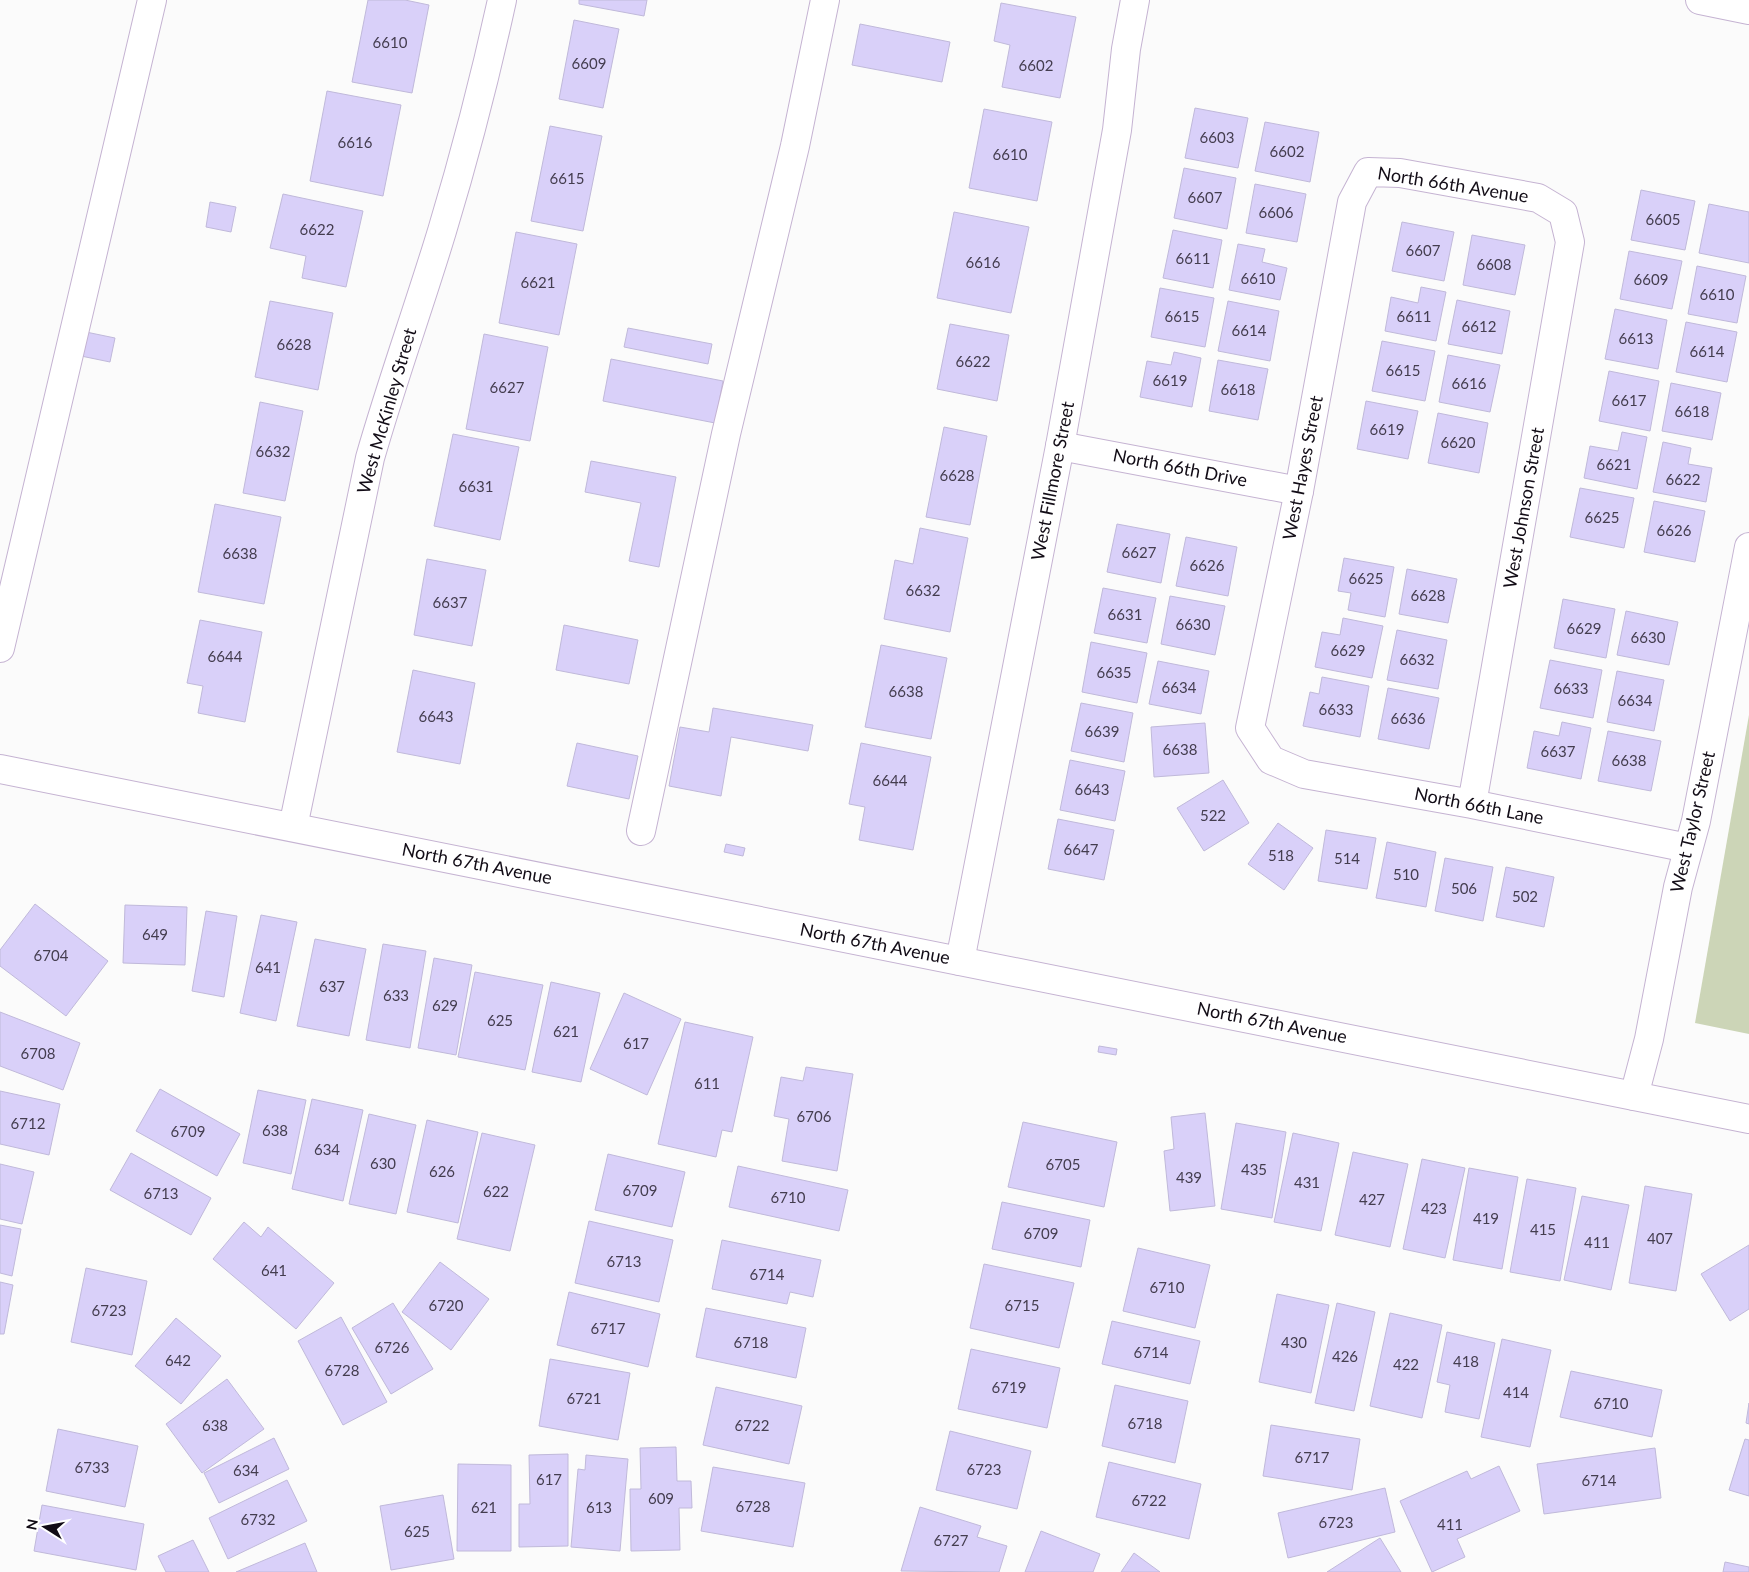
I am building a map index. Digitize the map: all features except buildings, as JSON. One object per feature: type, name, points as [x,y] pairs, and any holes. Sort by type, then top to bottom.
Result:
[{"type":"street","points":[[0,648],[152,0]]},
{"type":"street","name":"West McKinley Street","points":[[293,827],[370,458],[387,399],[442,232],[474,119],[502,0]]},
{"type":"street","points":[[641,831],[726,434],[795,146],[825,0]]},
{"type":"street","name":"West Fillmore Street","points":[[960,961],[1060,446],[1117,130],[1126,49],[1135,0]]},
{"type":"street","points":[[1700,0],[1749,10]]},
{"type":"street","name":"North 66th Avenue","points":[[1368,172],[1400,173],[1538,198],[1563,213]]},
{"type":"street","name":"West Hayes Street","points":[[1271,760],[1250,728],[1299,491],[1352,202],[1368,172]]},
{"type":"street","name":"West Johnson Street","points":[[1472,804],[1570,242],[1563,213]]},
{"type":"street","name":"North 66th Drive","points":[[1060,446],[1299,491]]},
{"type":"street","name":"West Taylor Street","points":[[1634,1096],[1648,1039],[1678,887],[1696,821],[1749,546]]},
{"type":"street","name":"North 66th Lane","points":[[1271,760],[1304,774],[1472,804],[1688,848]]},
{"type":"street","name":"North 67th Avenue","points":[[0,769],[1749,1119]]},
{"type":"green space","points":[[1749,715],[1749,1034],[1695,1023]]}]
